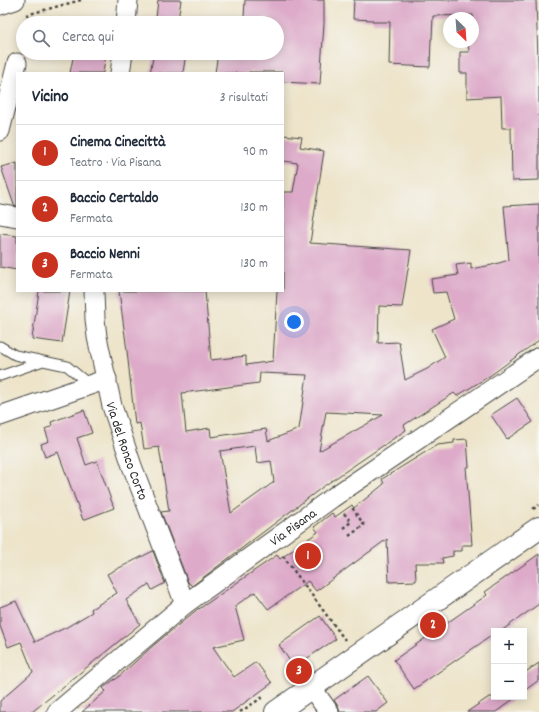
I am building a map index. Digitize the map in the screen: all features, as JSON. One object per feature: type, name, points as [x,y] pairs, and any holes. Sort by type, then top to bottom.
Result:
[{"type":"street","points":[[127,16],[128,0]]},
{"type":"street","points":[[0,5],[19,8]]},
{"type":"street","points":[[120,72],[122,60]]},
{"type":"street","points":[[0,131],[17,63]]},
{"type":"street","points":[[0,214],[16,217]]},
{"type":"street","name":"Via del Ronco Corto","points":[[94,292],[95,319],[98,337],[98,382],[112,406],[132,466],[185,604]]},
{"type":"street","name":"Via Pisana","points":[[57,712],[185,604],[332,498],[539,357]]},
{"type":"street","points":[[0,416],[98,382]]},
{"type":"street","points":[[276,712],[539,528]]},
{"type":"street","points":[[311,687],[329,712]]},
{"type":"lane","points":[[0,346],[14,354],[67,366],[98,382]]},
{"type":"lane","points":[[0,376],[44,361]]},
{"type":"path","points":[[19,8],[81,0]]},
{"type":"path","points":[[349,504],[364,525],[350,536]]},
{"type":"path","points":[[343,528],[351,522],[345,514]]},
{"type":"path","points":[[281,554],[344,640]]},
{"type":"building","points":[[158,0],[181,0],[179,16],[156,16]]},
{"type":"building","points":[[245,0],[324,0],[320,84],[284,82],[284,72],[215,72],[217,60],[284,60],[284,16],[244,16]]},
{"type":"building","points":[[354,0],[536,0],[539,89],[539,180],[512,181],[511,128],[502,128],[501,96],[467,98],[467,73],[460,73],[460,52],[469,52],[469,48],[479,48],[479,12],[443,12],[443,16],[433,16],[430,67],[389,65],[390,22],[373,22],[373,20],[353,19]]},
{"type":"building","points":[[73,60],[105,60],[103,72],[70,72]]},
{"type":"building","points":[[153,60],[185,60],[183,72],[150,72]]},
{"type":"building","points":[[284,135],[302,137],[300,147],[324,151],[310,243],[411,250],[402,307],[379,306],[378,343],[399,342],[405,380],[427,369],[445,357],[432,329],[454,319],[446,292],[433,293],[431,279],[458,275],[456,265],[471,263],[471,269],[509,260],[504,206],[539,204],[539,340],[491,375],[457,396],[454,393],[404,425],[406,430],[324,486],[192,586],[188,582],[161,512],[169,511],[159,447],[144,449],[140,423],[135,424],[119,292],[205,292],[211,360],[246,356],[246,365],[273,361],[277,292],[284,292],[284,192],[293,192],[298,163],[284,161]],"holes":[[[260,373],[307,375],[299,429],[268,441],[266,429],[211,437],[210,428],[186,432],[182,393],[259,383]],[[326,412],[383,415],[319,451]],[[255,446],[257,463],[271,461],[274,482],[231,513],[220,451]]]},
{"type":"building","points":[[16,163],[16,206],[14,205],[1,167]]},
{"type":"building","points":[[0,234],[16,236],[16,270],[0,267]]},
{"type":"building","points":[[39,292],[70,292],[62,343],[32,339]]},
{"type":"building","points":[[517,398],[533,422],[507,439],[491,415]]},
{"type":"building","points":[[84,410],[92,433],[77,438],[86,465],[97,461],[114,508],[83,520],[58,452],[45,457],[41,444],[49,441],[45,429],[52,426],[51,422]]},
{"type":"building","points":[[467,439],[469,467],[466,467],[472,545],[462,545],[462,551],[453,551],[453,556],[442,558],[443,563],[415,563],[416,581],[389,582],[387,539],[316,591],[308,581],[268,609],[255,592],[235,606],[244,640],[213,647],[234,677],[256,662],[272,683],[232,712],[82,712],[106,691],[103,688],[115,680],[155,644],[199,608],[277,555],[280,559],[318,532],[314,527],[332,513],[335,517],[352,505],[354,508],[384,484],[382,479],[437,445],[454,443],[454,440]]},
{"type":"building","points":[[153,551],[165,583],[152,590],[149,584],[126,600],[140,624],[32,712],[0,712],[0,701],[33,672],[21,642],[8,647],[0,626],[0,607],[16,601],[35,642],[67,627],[92,612],[91,609],[117,593],[107,574]]},
{"type":"building","points":[[539,554],[539,604],[505,628],[491,628],[491,636],[414,689],[394,660],[487,595],[485,592]]},
{"type":"building","points":[[320,616],[336,639],[294,667],[279,645]]},
{"type":"building","points":[[539,663],[539,680],[527,689],[527,671]]},
{"type":"building","points":[[368,676],[388,703],[376,712],[340,712],[334,700]]},
{"type":"building","points":[[489,697],[491,697],[491,700],[512,700],[496,712],[467,712]]},
{"type":"place","name":"Cinema Cinecittà","points":[[308,556]]},
{"type":"place","name":"Baccio Certaldo","points":[[433,625]]},
{"type":"place","name":"Baccio Nenni","points":[[299,671]]}]
